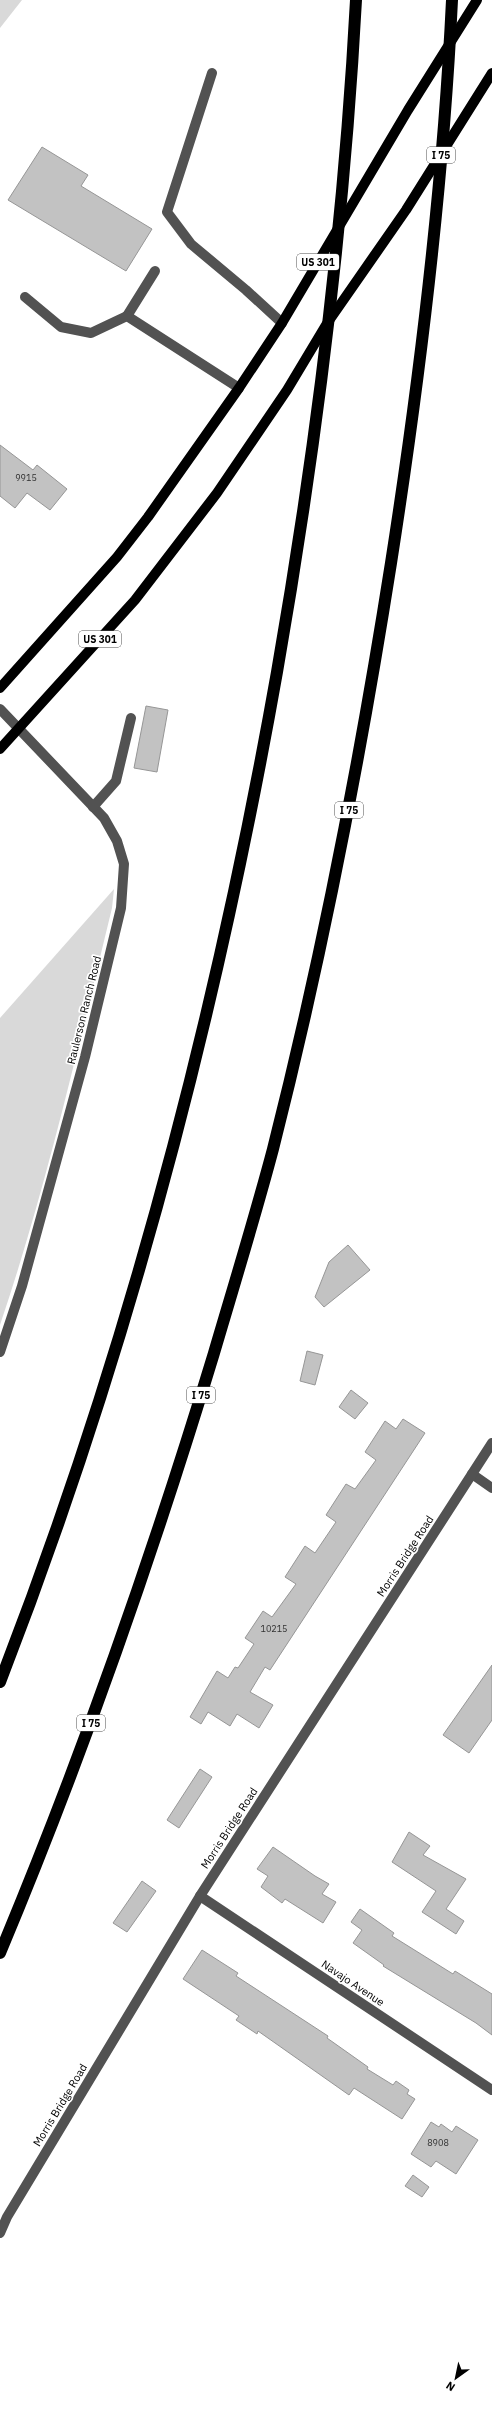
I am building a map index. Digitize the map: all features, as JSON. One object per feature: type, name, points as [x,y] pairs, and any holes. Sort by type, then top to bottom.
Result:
[{"type":"highway","points":[[0,1682],[43,1572],[93,1425],[139,1274],[176,1138],[218,973],[254,798],[309,476],[343,182],[356,0]]},
{"type":"highway","name":"I 75","points":[[0,1953],[51,1830],[136,1599],[173,1490],[272,1151],[324,933],[362,743],[405,474],[426,311],[444,114],[452,0]]},
{"type":"main road","name":"US 301","points":[[0,688],[117,557],[148,518],[239,388],[282,323],[408,110],[477,0]]},
{"type":"main road","name":"US 301","points":[[0,749],[135,600],[217,493],[287,390],[326,325],[406,210],[491,77]]},
{"type":"street","points":[[212,73],[167,212],[191,244],[246,290],[282,323]]},
{"type":"street","points":[[25,297],[61,327],[91,333],[127,316],[155,271]]},
{"type":"street","points":[[127,316],[239,388]]},
{"type":"street","name":"Raulerson Ranch Road","points":[[0,709],[18,730],[104,818],[117,842],[124,864],[120,908],[85,1057],[22,1286],[0,1352]]},
{"type":"street","points":[[93,807],[116,781],[131,718]]},
{"type":"street","name":"Morris Bridge Road","points":[[0,2233],[7,2217],[200,1896],[492,1443]]},
{"type":"street","points":[[472,1474],[492,1488]]},
{"type":"street","name":"Navajo Avenue","points":[[200,1896],[492,2090]]},
{"type":"shaded area","points":[[0,0],[22,0],[0,28]]},
{"type":"shaded area","points":[[114,889],[112,908],[47,1170],[17,1274],[0,1325],[0,1018]]},
{"type":"building","points":[[42,147],[88,175],[81,186],[152,229],[126,271],[8,200]]},
{"type":"building","points":[[0,445],[33,470],[37,465],[67,489],[50,510],[27,493],[15,508],[0,496]]},
{"type":"building","points":[[146,706],[168,710],[157,772],[134,768]]},
{"type":"building","points":[[348,1245],[370,1270],[324,1307],[315,1297],[329,1262]]},
{"type":"building","points":[[307,1351],[323,1355],[315,1385],[300,1381]]},
{"type":"building","points":[[351,1390],[368,1403],[355,1419],[339,1407]]},
{"type":"building","points":[[403,1419],[425,1433],[270,1670],[265,1667],[250,1692],[273,1705],[259,1728],[237,1714],[230,1726],[208,1712],[201,1724],[190,1717],[217,1671],[228,1678],[235,1667],[238,1668],[254,1644],[245,1638],[263,1611],[272,1617],[296,1584],[285,1577],[305,1546],[315,1553],[336,1522],[326,1515],[346,1484],[355,1489],[376,1460],[365,1452],[385,1421],[396,1429]]},
{"type":"building","points":[[492,1665],[492,1720],[469,1753],[443,1735]]},
{"type":"building","points":[[200,1769],[212,1777],[179,1828],[167,1820]]},
{"type":"building","points":[[409,1832],[430,1846],[423,1855],[466,1879],[446,1909],[464,1921],[456,1934],[422,1912],[436,1891],[392,1862]]},
{"type":"building","points":[[273,1847],[329,1884],[322,1894],[336,1902],[323,1923],[285,1899],[282,1903],[261,1887],[268,1876],[257,1869]]},
{"type":"building","points":[[142,1881],[156,1891],[127,1932],[113,1923]]},
{"type":"building","points":[[360,1909],[394,1933],[392,1936],[453,1974],[455,1971],[492,1994],[492,2035],[476,2023],[383,1966],[384,1965],[353,1943],[362,1930],[351,1922]]},
{"type":"building","points":[[202,1950],[238,1973],[236,1976],[328,2036],[327,2038],[368,2067],[367,2069],[393,2085],[396,2081],[409,2090],[407,2094],[415,2099],[402,2119],[354,2088],[349,2095],[258,2031],[257,2034],[236,2020],[239,2016],[183,1979]]},
{"type":"building","points":[[431,2122],[439,2127],[441,2124],[452,2132],[456,2126],[478,2140],[456,2174],[436,2161],[431,2167],[411,2154]]},
{"type":"building","points":[[413,2175],[429,2187],[422,2197],[405,2186]]}]
